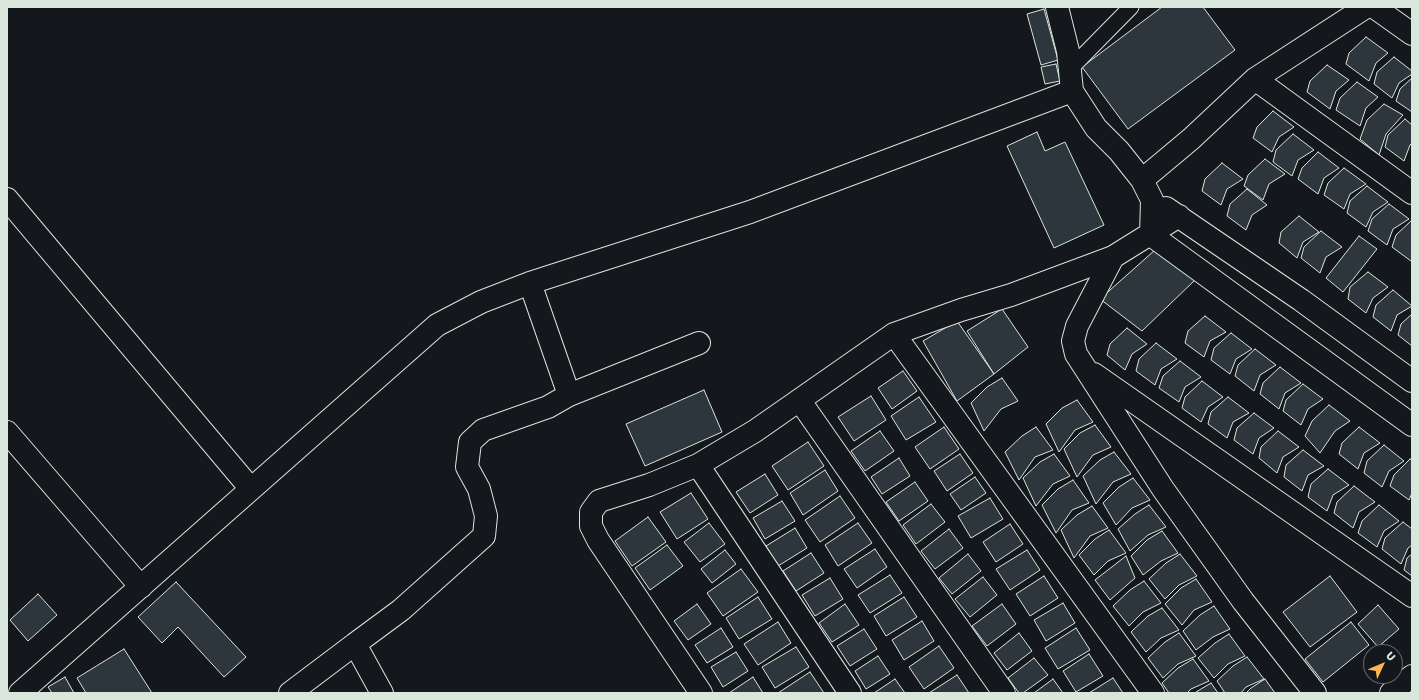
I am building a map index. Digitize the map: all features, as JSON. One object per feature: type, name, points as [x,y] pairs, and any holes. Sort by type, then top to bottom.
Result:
[{"type":"street","points":[[1057,7],[1068,51],[1072,91],[1096,128],[1119,151],[1142,180],[1152,200],[1151,235]]},
{"type":"street","points":[[1142,180],[1191,139],[1255,78],[1366,7]]},
{"type":"street","points":[[1374,7],[1412,34]]},
{"type":"street","points":[[1255,78],[1412,193]]},
{"type":"street","points":[[20,693],[437,325],[481,302],[530,283],[750,212],[1072,91]]},
{"type":"street","points":[[7,198],[251,489]]},
{"type":"street","points":[[1152,200],[1179,216],[1301,300],[1412,380]]},
{"type":"street","points":[[701,693],[590,526],[591,512],[599,501],[649,485],[698,465],[800,401],[894,334],[961,310],[1011,295],[1112,258],[1151,235],[1179,216]]},
{"type":"street","points":[[1151,235],[1412,425]]},
{"type":"street","points":[[1112,258],[1077,326],[1073,341],[1076,354],[1163,489],[1243,601],[1315,693]]},
{"type":"street","points":[[530,283],[569,395]]},
{"type":"street","points":[[894,334],[1153,693]]},
{"type":"street","points":[[290,693],[401,610],[484,536],[486,516],[479,489],[467,466],[470,442],[483,430],[548,407],[569,395],[699,343]]},
{"type":"street","points":[[1084,368],[1412,596]]},
{"type":"street","points":[[800,401],[1004,693]]},
{"type":"street","points":[[7,432],[141,587]]},
{"type":"street","points":[[698,465],[850,693]]},
{"type":"street","points":[[356,644],[382,693]]},
{"type":"street","points":[[1391,693],[1412,676]]},
{"type":"lane","points":[[1070,69],[1131,7]]},
{"type":"building","points":[[1162,7],[1203,7],[1235,50],[1128,129],[1082,67]]},
{"type":"building","points":[[1044,9],[1058,60],[1041,65],[1027,14]]},
{"type":"building","points":[[1366,37],[1388,53],[1376,63],[1369,81],[1346,64],[1349,53]]},
{"type":"building","points":[[1394,57],[1412,71],[1412,74],[1399,83],[1392,98],[1374,84],[1377,72]]},
{"type":"building","points":[[1056,64],[1060,81],[1045,84],[1041,67]]},
{"type":"building","points":[[1327,65],[1349,80],[1336,91],[1330,109],[1307,92],[1310,81]]},
{"type":"building","points":[[1412,78],[1412,112],[1396,101],[1400,89]]},
{"type":"building","points":[[1357,82],[1378,97],[1366,108],[1360,126],[1336,110],[1340,98]]},
{"type":"building","points":[[1384,104],[1403,115],[1386,134],[1379,155],[1360,139],[1367,120]]},
{"type":"building","points":[[1273,111],[1294,127],[1279,137],[1272,152],[1253,138],[1257,127]]},
{"type":"building","points":[[1405,119],[1412,125],[1412,143],[1404,161],[1385,147],[1388,135]]},
{"type":"building","points":[[1037,132],[1045,151],[1065,142],[1104,225],[1054,248],[1007,146]]},
{"type":"building","points":[[1293,134],[1314,150],[1298,160],[1292,176],[1273,162],[1276,150]]},
{"type":"building","points":[[1318,152],[1339,168],[1324,178],[1318,194],[1298,179],[1302,168]]},
{"type":"building","points":[[1265,159],[1285,174],[1269,184],[1263,200],[1244,186],[1248,175]]},
{"type":"building","points":[[1222,163],[1243,179],[1227,189],[1221,205],[1202,191],[1205,179]]},
{"type":"building","points":[[1344,168],[1366,184],[1350,194],[1344,209],[1324,195],[1328,183]]},
{"type":"building","points":[[1367,186],[1388,202],[1373,212],[1366,227],[1347,213],[1350,201]]},
{"type":"building","points":[[1247,189],[1267,205],[1252,215],[1246,230],[1227,216],[1230,204]]},
{"type":"building","points":[[1389,204],[1409,219],[1393,229],[1387,245],[1368,231],[1372,219]]},
{"type":"building","points":[[1299,216],[1319,232],[1303,242],[1297,258],[1279,243],[1281,232]]},
{"type":"building","points":[[1412,220],[1411,261],[1392,247],[1396,235]]},
{"type":"building","points":[[1321,231],[1342,247],[1326,257],[1320,273],[1301,258],[1304,247]]},
{"type":"building","points":[[1359,236],[1377,249],[1343,292],[1326,278]]},
{"type":"building","points":[[1155,250],[1195,280],[1142,331],[1100,299]]},
{"type":"building","points":[[1368,272],[1388,287],[1373,298],[1366,313],[1348,299],[1350,287]]},
{"type":"building","points":[[1393,290],[1412,306],[1397,315],[1391,331],[1373,317],[1376,305]]},
{"type":"building","points":[[1002,309],[1028,347],[994,374],[967,331]]},
{"type":"building","points":[[1412,314],[1412,346],[1398,335],[1401,324]]},
{"type":"building","points":[[1205,316],[1226,332],[1210,341],[1204,357],[1185,343],[1188,331]]},
{"type":"building","points":[[957,321],[994,374],[957,401],[923,341]]},
{"type":"building","points":[[1127,328],[1147,344],[1132,354],[1125,370],[1107,355],[1110,344]]},
{"type":"building","points":[[1231,333],[1252,349],[1236,359],[1230,374],[1211,360],[1214,348]]},
{"type":"building","points":[[1156,343],[1177,359],[1161,369],[1155,385],[1136,371],[1139,359]]},
{"type":"building","points":[[1255,349],[1276,365],[1260,375],[1254,391],[1235,376],[1238,365]]},
{"type":"building","points":[[1180,361],[1201,377],[1185,387],[1179,402],[1159,388],[1163,376]]},
{"type":"building","points":[[1280,367],[1301,383],[1285,393],[1279,409],[1260,394],[1263,383]]},
{"type":"building","points":[[903,371],[917,391],[892,409],[878,388]]},
{"type":"building","points":[[1002,378],[1018,401],[1001,409],[984,431],[971,403],[987,387]]},
{"type":"building","points":[[1202,381],[1223,397],[1208,407],[1201,422],[1182,408],[1185,397]]},
{"type":"building","points":[[1303,384],[1323,399],[1308,409],[1301,425],[1283,411],[1286,400]]},
{"type":"building","points":[[704,390],[722,432],[645,466],[626,424]]},
{"type":"building","points":[[871,396],[886,420],[854,441],[838,417]]},
{"type":"building","points":[[919,397],[936,422],[906,440],[891,416]]},
{"type":"building","points":[[1228,397],[1249,413],[1233,422],[1227,438],[1208,424],[1211,412]]},
{"type":"building","points":[[1077,400],[1093,422],[1075,430],[1059,452],[1046,424],[1062,408]]},
{"type":"building","points":[[1329,405],[1350,421],[1335,431],[1320,453],[1305,436],[1312,421]]},
{"type":"building","points":[[1254,413],[1274,428],[1259,438],[1253,454],[1234,440],[1237,428]]},
{"type":"building","points":[[1095,425],[1111,447],[1093,455],[1077,477],[1064,449],[1080,433]]},
{"type":"building","points":[[944,427],[959,449],[930,469],[915,447]]},
{"type":"building","points":[[1036,427],[1053,450],[1035,457],[1019,480],[1005,452],[1022,436]]},
{"type":"building","points":[[1359,427],[1380,443],[1364,453],[1358,469],[1339,454],[1342,443]]},
{"type":"building","points":[[880,431],[894,451],[865,471],[851,451]]},
{"type":"building","points":[[1278,431],[1299,447],[1283,457],[1277,473],[1259,458],[1261,447]]},
{"type":"building","points":[[808,442],[824,466],[788,490],[772,466]]},
{"type":"building","points":[[1384,445],[1404,461],[1389,471],[1382,487],[1364,473],[1367,461]]},
{"type":"building","points":[[1303,450],[1324,466],[1308,475],[1302,491],[1284,477],[1286,465]]},
{"type":"building","points":[[1114,452],[1131,474],[1113,482],[1096,504],[1083,476],[1100,460]]},
{"type":"building","points":[[960,454],[973,473],[947,491],[934,471]]},
{"type":"building","points":[[1054,454],[1070,476],[1053,484],[1036,506],[1023,478],[1040,462]]},
{"type":"building","points":[[899,458],[910,476],[882,494],[871,477]]},
{"type":"building","points":[[1410,459],[1412,460],[1412,493],[1409,500],[1390,486],[1394,475]]},
{"type":"building","points":[[1328,469],[1349,485],[1333,495],[1327,511],[1308,497],[1311,484]]},
{"type":"building","points":[[825,470],[838,491],[803,515],[790,493]]},
{"type":"building","points":[[765,474],[778,495],[750,513],[736,492]]},
{"type":"building","points":[[975,477],[986,493],[961,510],[950,494]]},
{"type":"building","points":[[1133,478],[1150,500],[1132,508],[1116,525],[1103,503],[1119,487]]},
{"type":"building","points":[[1073,480],[1089,503],[1072,510],[1056,533],[1042,505],[1058,489]]},
{"type":"building","points":[[915,482],[928,501],[899,521],[886,502]]},
{"type":"building","points":[[1354,486],[1375,502],[1359,512],[1353,528],[1334,513],[1337,502]]},
{"type":"building","points":[[691,493],[708,519],[677,539],[660,512]]},
{"type":"building","points":[[840,496],[855,518],[820,542],[805,520]]},
{"type":"building","points":[[990,498],[1003,519],[971,538],[958,516]]},
{"type":"building","points":[[782,501],[795,521],[765,539],[753,518]]},
{"type":"building","points":[[931,504],[945,522],[916,544],[903,525]]},
{"type":"building","points":[[1149,505],[1166,527],[1148,535],[1130,551],[1118,529],[1135,514]]},
{"type":"building","points":[[1379,505],[1399,521],[1384,531],[1377,547],[1358,533],[1362,521]]},
{"type":"building","points":[[1092,506],[1108,528],[1090,536],[1074,558],[1061,530],[1077,515]]},
{"type":"building","points":[[648,517],[666,542],[632,566],[615,541]]},
{"type":"building","points":[[1403,522],[1412,529],[1412,545],[1408,548],[1401,564],[1382,549],[1385,538]]},
{"type":"building","points":[[709,523],[725,544],[700,562],[684,542]]},
{"type":"building","points":[[858,523],[872,543],[838,566],[825,545]]},
{"type":"building","points":[[1010,524],[1023,544],[996,562],[983,542]]},
{"type":"building","points":[[795,528],[807,548],[778,566],[766,546]]},
{"type":"building","points":[[949,529],[963,548],[935,569],[921,551]]},
{"type":"building","points":[[1109,530],[1126,553],[1108,561],[1094,575],[1079,555],[1095,539]]},
{"type":"building","points":[[1162,531],[1178,553],[1161,561],[1143,575],[1131,556],[1147,540]]},
{"type":"building","points":[[667,545],[683,566],[650,590],[635,568]]},
{"type":"building","points":[[875,549],[887,567],[857,588],[844,569]]},
{"type":"building","points":[[725,550],[736,564],[712,583],[701,569]]},
{"type":"building","points":[[1027,550],[1040,570],[1010,590],[996,569]]},
{"type":"building","points":[[811,553],[824,573],[796,591],[783,571]]},
{"type":"building","points":[[968,554],[981,571],[952,594],[939,578]]},
{"type":"building","points":[[1180,554],[1197,576],[1179,585],[1165,599],[1149,579],[1166,563]]},
{"type":"building","points":[[1412,554],[1412,576],[1404,570],[1407,558]]},
{"type":"building","points":[[1126,556],[1135,578],[1110,600],[1095,580]]},
{"type":"building","points":[[741,569],[758,592],[723,616],[707,593]]},
{"type":"building","points":[[890,575],[902,593],[870,613],[858,595]]},
{"type":"building","points":[[1044,576],[1058,598],[1030,616],[1016,594]]},
{"type":"building","points":[[1330,576],[1357,612],[1310,647],[1283,612]]},
{"type":"building","points":[[983,577],[997,595],[970,617],[955,599]]},
{"type":"building","points":[[830,578],[843,599],[815,616],[802,595]]},
{"type":"building","points":[[1196,579],[1212,602],[1194,610],[1182,625],[1165,604],[1181,588]]},
{"type":"building","points":[[1144,581],[1161,603],[1143,612],[1129,626],[1113,606],[1130,590]]},
{"type":"building","points":[[176,582],[246,657],[224,677],[178,627],[162,643],[138,617]]},
{"type":"building","points":[[38,594],[57,615],[28,641],[10,620]]},
{"type":"building","points":[[758,597],[772,619],[739,639],[726,618]]},
{"type":"building","points":[[904,597],[917,617],[886,636],[874,616]]},
{"type":"building","points":[[1063,603],[1075,623],[1046,641],[1034,620]]},
{"type":"building","points":[[697,604],[711,624],[688,640],[674,621]]},
{"type":"building","points":[[845,604],[859,625],[832,642],[819,623]]},
{"type":"building","points":[[1002,604],[1016,624],[987,646],[972,626]]},
{"type":"building","points":[[1378,605],[1399,629],[1382,644],[1375,644],[1358,624]]},
{"type":"building","points":[[1214,606],[1230,629],[1213,637],[1196,650],[1183,631],[1200,615]]},
{"type":"building","points":[[1162,608],[1179,630],[1161,638],[1146,652],[1131,632],[1148,616]]},
{"type":"building","points":[[922,621],[934,641],[904,660],[892,640]]},
{"type":"building","points":[[778,622],[791,643],[758,665],[744,644]]},
{"type":"building","points":[[1351,622],[1368,644],[1363,644],[1363,650],[1323,682],[1305,659]]},
{"type":"building","points":[[721,628],[733,647],[707,663],[695,645]]},
{"type":"building","points":[[1076,628],[1090,650],[1058,669],[1045,648]]},
{"type":"building","points":[[864,629],[877,649],[850,666],[837,646]]},
{"type":"building","points":[[1019,633],[1032,651],[1007,670],[994,653]]},
{"type":"building","points":[[1179,633],[1196,656],[1178,664],[1163,678],[1148,658],[1165,642]]},
{"type":"building","points":[[1229,634],[1245,656],[1228,664],[1214,678],[1198,658],[1215,643]]},
{"type":"building","points":[[939,646],[954,668],[924,689],[909,667]]},
{"type":"building","points":[[796,647],[809,667],[775,688],[762,667]]},
{"type":"building","points":[[124,649],[152,693],[86,693],[77,678]]},
{"type":"building","points":[[736,652],[748,671],[723,687],[711,667]]},
{"type":"building","points":[[1089,654],[1103,676],[1076,692],[1063,671]]},
{"type":"building","points":[[878,656],[890,674],[866,689],[855,671]]},
{"type":"building","points":[[1247,657],[1264,679],[1246,687],[1241,693],[1225,693],[1217,681],[1233,666]]},
{"type":"building","points":[[1034,658],[1048,675],[1023,693],[1019,693],[1008,678]]},
{"type":"building","points":[[1193,659],[1209,681],[1191,689],[1187,693],[1169,693],[1162,683],[1178,668]]},
{"type":"building","points":[[810,672],[824,693],[778,693]]},
{"type":"building","points":[[957,675],[969,693],[929,693]]},
{"type":"building","points":[[65,677],[74,693],[52,693],[48,687]]},
{"type":"building","points":[[753,677],[763,693],[729,693]]},
{"type":"building","points":[[1113,678],[1123,693],[1089,693]]},
{"type":"building","points":[[895,679],[905,693],[874,693]]},
{"type":"building","points":[[1053,679],[1063,693],[1034,693]]},
{"type":"building","points":[[1265,679],[1275,693],[1246,693],[1251,688]]},
{"type":"building","points":[[1211,683],[1218,693],[1195,693],[1196,692]]}]
